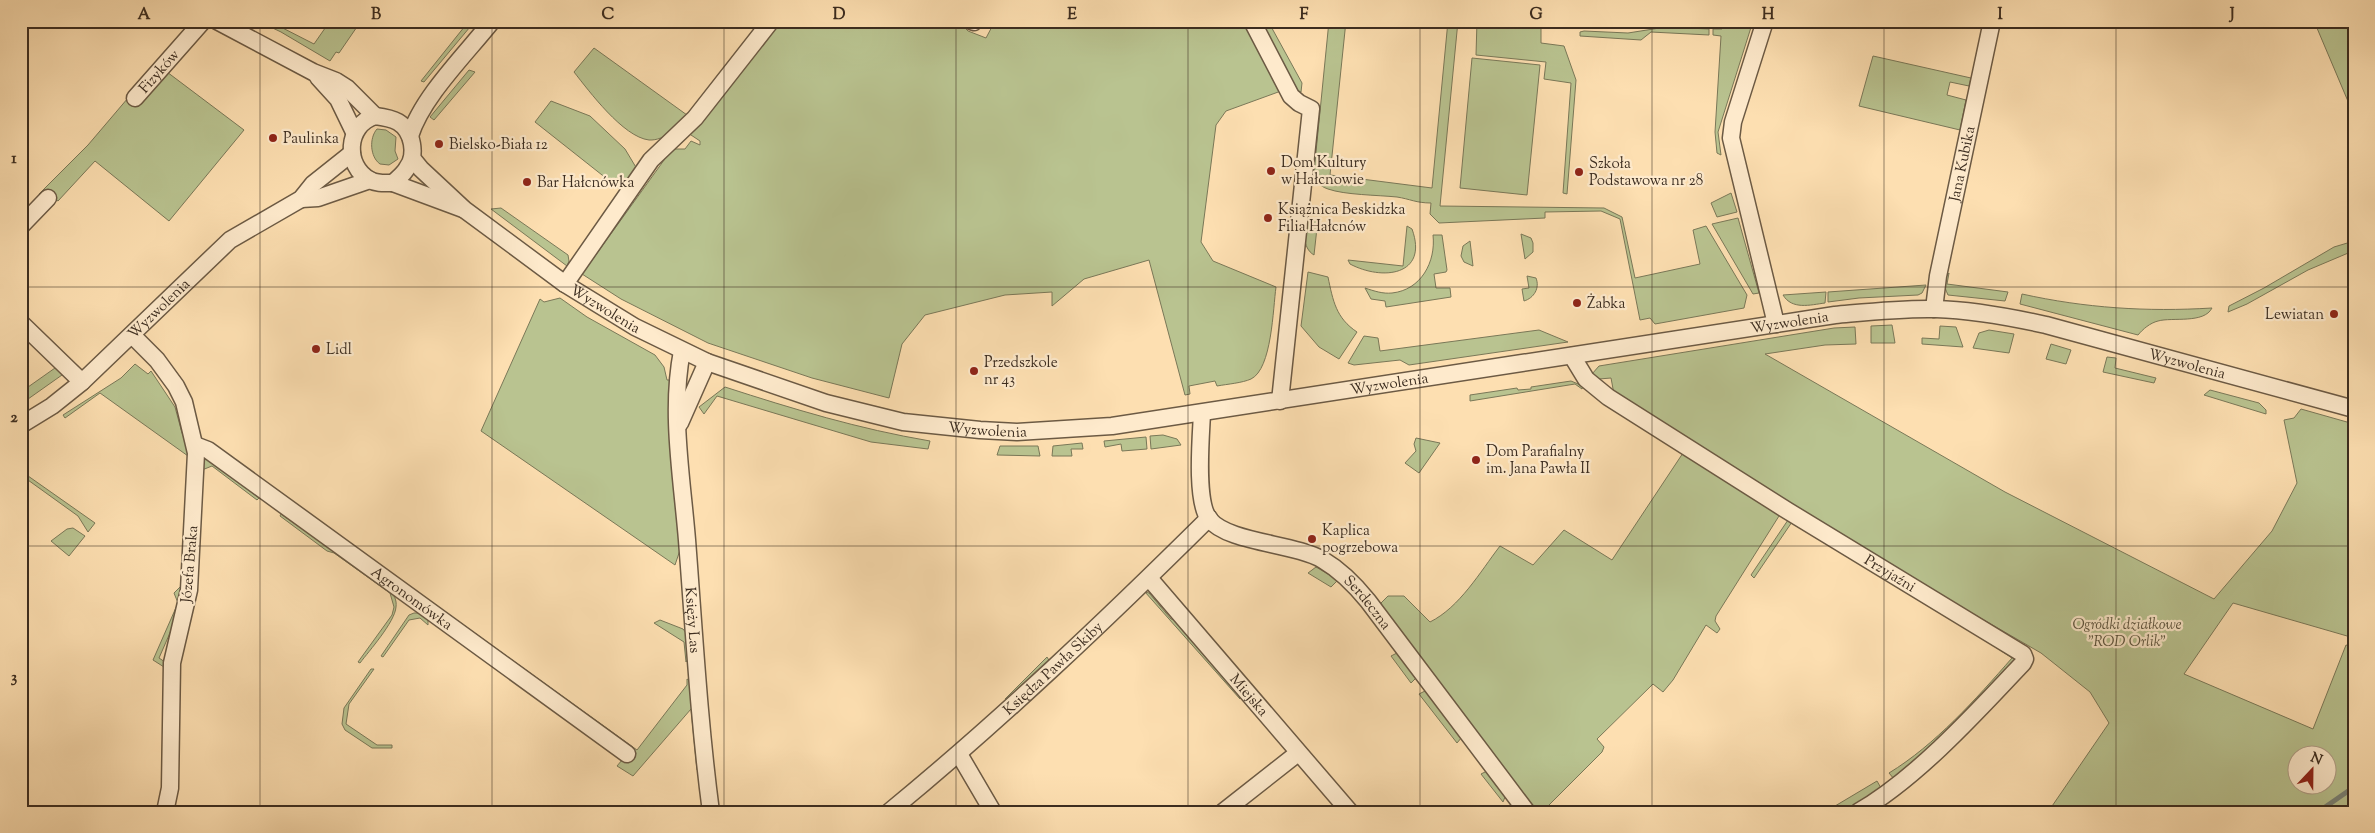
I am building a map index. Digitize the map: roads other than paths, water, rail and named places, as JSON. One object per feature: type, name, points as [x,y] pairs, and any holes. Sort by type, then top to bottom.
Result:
[{"type":"street","name":"Fizyków","points":[[135,98],[203,21]]},
{"type":"street","points":[[217,21],[313,72],[336,81],[347,88],[375,116]]},
{"type":"street","points":[[313,72],[338,99],[354,132],[352,153],[356,167],[370,180],[393,182],[408,168],[412,158],[410,136],[414,122],[427,102],[492,21]]},
{"type":"street","points":[[565,284],[651,160],[695,118],[771,21]]},
{"type":"street","points":[[1252,21],[1291,96],[1299,103],[1311,109],[1280,400]]},
{"type":"street","points":[[1765,21],[1732,122],[1731,138],[1776,324]]},
{"type":"street","name":"Jana Kubika","points":[[1934,309],[1938,276],[1992,21]]},
{"type":"street","points":[[391,119],[427,102]]},
{"type":"street","points":[[354,132],[363,121],[375,116],[400,123],[410,136]]},
{"type":"street","name":"Wyzwolenia","points":[[21,425],[52,406],[82,382],[230,240],[302,199],[313,184],[352,153]]},
{"type":"street","name":"Wyzwolenia","points":[[412,158],[421,169],[465,210],[565,284],[635,327],[682,351],[707,362],[863,414],[941,427],[1017,432],[1078,429],[1202,413],[1776,324],[1883,310],[1934,309],[2011,318],[2046,325],[2354,409]]},
{"type":"street","name":"Wyzwolenia","points":[[302,199],[318,198],[370,180]]},
{"type":"street","name":"Wyzwolenia","points":[[393,182],[465,210]]},
{"type":"street","points":[[21,226],[48,198]]},
{"type":"street","points":[[21,323],[82,382]]},
{"type":"street","name":"Józefa Braka","points":[[132,336],[157,360],[176,386],[184,402],[195,445],[189,590],[172,663],[170,788],[165,812]]},
{"type":"street","name":"Księży Las","points":[[682,351],[677,375],[678,427],[698,688],[711,812]]},
{"type":"street","name":"Przyjaźni","points":[[1572,356],[1586,379],[1608,397],[1788,511],[2023,654],[2025,659],[2023,663],[1974,714],[1919,766],[1858,812]]},
{"type":"street","name":"Księży Las","points":[[678,427],[707,362]]},
{"type":"street","points":[[1202,413],[1200,479],[1205,511],[1209,518]]},
{"type":"street","name":"Agronomówka","points":[[195,445],[208,450],[627,754]]},
{"type":"street","name":"Księdza Pawła Skiby","points":[[889,812],[959,754],[1149,578],[1209,518]]},
{"type":"street","name":"Serdeczna","points":[[1209,518],[1228,532],[1309,554],[1322,560],[1346,577],[1368,601],[1527,812]]},
{"type":"street","name":"Miejska","points":[[1149,578],[1350,812]]},
{"type":"street","points":[[1223,812],[1298,753]]},
{"type":"street","points":[[959,754],[992,812]]},
{"type":"waterway","points":[[2318,812],[2354,787]]},
{"type":"place","name":"Paulinka","points":[[273,138]]},
{"type":"place","name":"Bielsko-Biała 12","points":[[439,144]]},
{"type":"place","name":"Dom Kultury w Hałcnowie","points":[[1271,171]]},
{"type":"place","name":"Szkoła Podstawowa nr 28","points":[[1579,172]]},
{"type":"place","name":"Bar Hałcnówka","points":[[527,182]]},
{"type":"place","name":"Książnica Beskidzka Filia Hałcnów","points":[[1268,218]]},
{"type":"place","name":"Żabka","points":[[1577,303]]},
{"type":"place","name":"Lewiatan","points":[[2334,314]]},
{"type":"place","name":"Lidl","points":[[316,349]]},
{"type":"place","name":"Przedszkole nr 43","points":[[974,371]]},
{"type":"place","name":"Dom Parafialny im. Jana Pawła II","points":[[1476,460]]},
{"type":"place","name":"Kaplica pogrzebowa","points":[[1312,539]]},
{"type":"park label","name":"Ogródki działkowe \"ROD Orlik\"","points":[[2127,632]]}]
